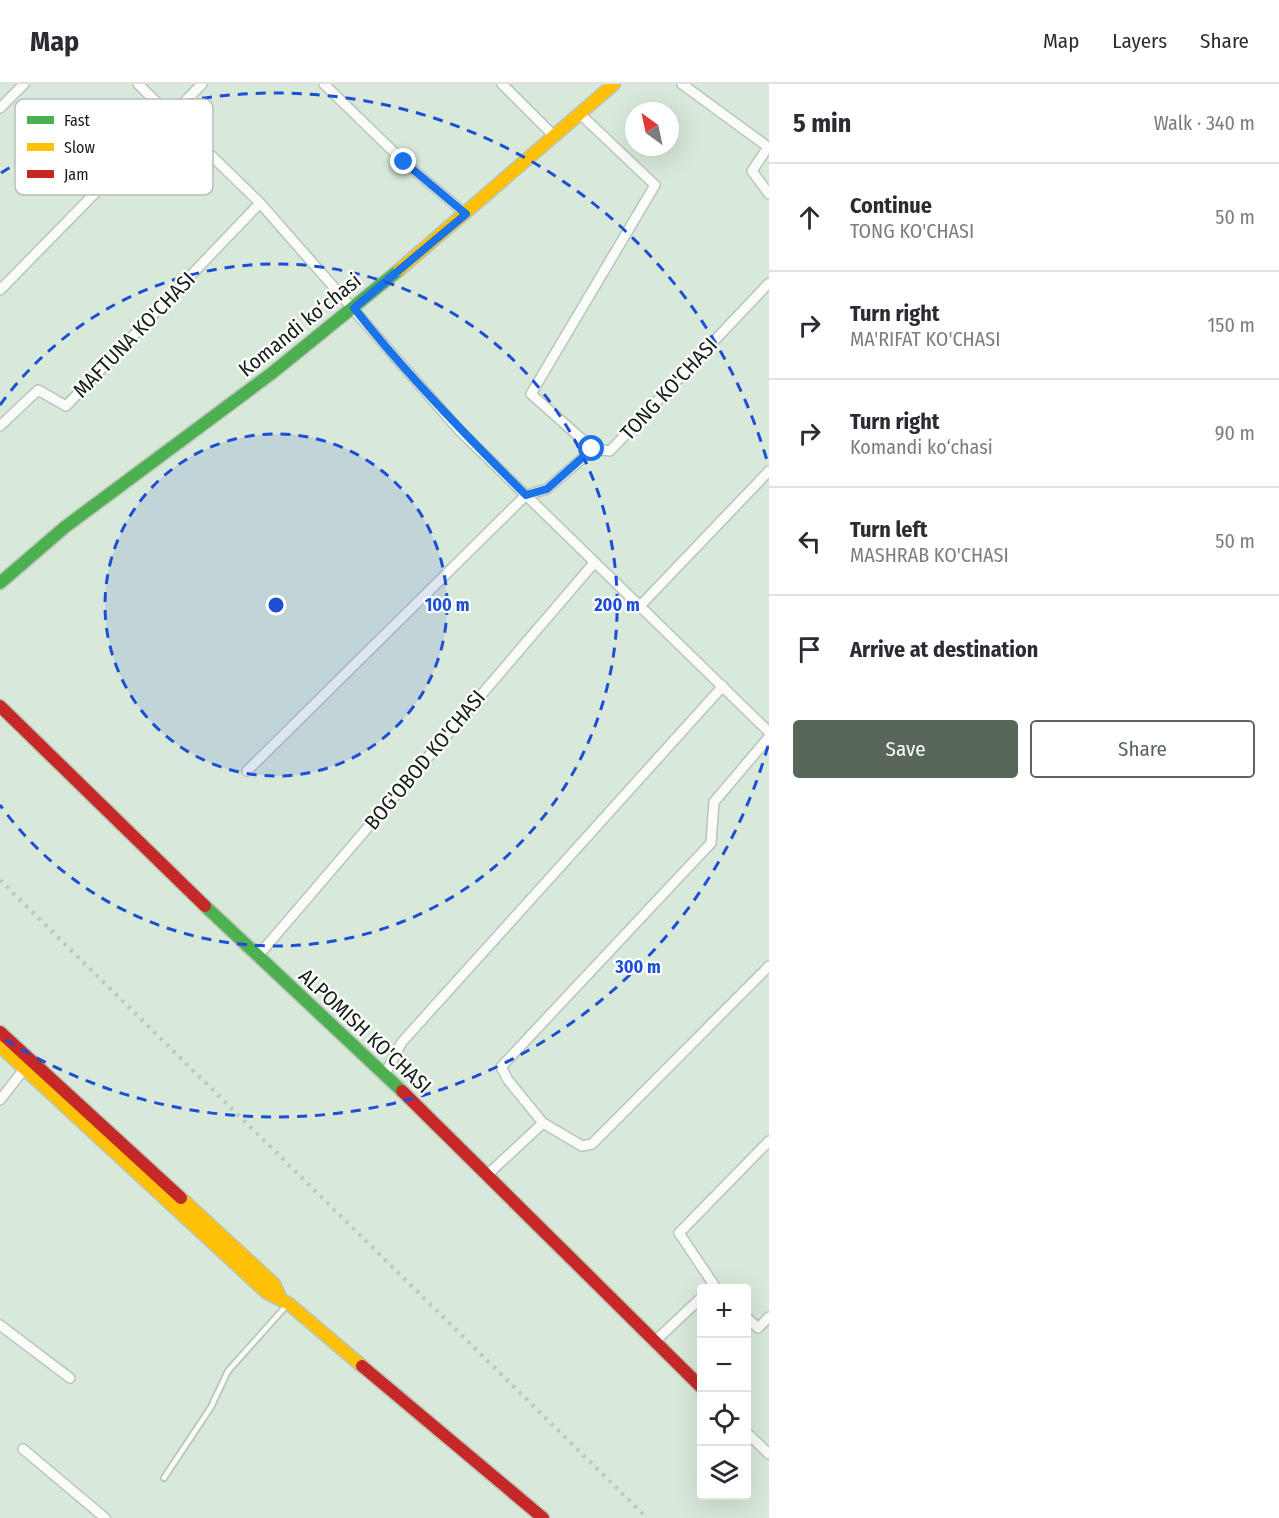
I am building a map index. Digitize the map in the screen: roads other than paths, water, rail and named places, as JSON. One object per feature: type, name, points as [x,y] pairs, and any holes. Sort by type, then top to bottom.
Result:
[{"type":"main road","name":"Komandi ko‘chasi","points":[[0,584],[49,542],[273,373],[354,308],[466,214],[553,135],[614,84]]},
{"type":"main road","name":"ALPOMISH KO'CHASI","points":[[0,705],[257,957],[385,1074],[697,1383]]},
{"type":"main road","points":[[0,1032],[274,1284],[284,1300]]},
{"type":"main road","points":[[0,1046],[266,1292],[284,1300],[543,1518]]},
{"type":"street","points":[[0,108],[24,84]]},
{"type":"street","points":[[138,84],[153,99]]},
{"type":"street","points":[[186,99],[201,84]]},
{"type":"street","points":[[324,84],[404,162],[466,214]]},
{"type":"street","points":[[502,84],[553,135]]},
{"type":"street","points":[[682,84],[768,147],[752,171],[769,194]]},
{"type":"street","points":[[579,113],[656,185],[531,394],[592,449]]},
{"type":"street","points":[[213,157],[260,203],[460,431],[769,732]]},
{"type":"street","points":[[0,290],[92,195]]},
{"type":"street","name":"MAFTUNA KO'CHASI","points":[[0,426],[38,390],[66,406],[260,203]]},
{"type":"street","name":"TONG KO'CHASI","points":[[247,771],[526,495],[547,489],[592,449],[609,451],[769,283]]},
{"type":"street","points":[[639,607],[769,471]]},
{"type":"street","name":"BOG'OBOD KO'CHASI","points":[[257,957],[594,562]]},
{"type":"street","points":[[385,1074],[402,1042],[723,686]]},
{"type":"street","points":[[769,736],[714,802],[711,843],[501,1067],[508,1080],[543,1123],[582,1146],[592,1144],[769,966]]},
{"type":"street","points":[[0,1100],[25,1068]]},
{"type":"street","points":[[486,1176],[543,1123]]},
{"type":"street","points":[[712,1284],[679,1233],[769,1141]]},
{"type":"street","points":[[654,1342],[697,1302]]},
{"type":"street","points":[[751,1321],[758,1328],[769,1317]]},
{"type":"street","points":[[0,1325],[70,1378]]},
{"type":"street","points":[[751,1436],[769,1454]]},
{"type":"street","points":[[23,1449],[105,1518]]},
{"type":"lane","points":[[164,1478],[211,1407],[228,1371],[284,1300]]},
{"type":"railway","points":[[0,880],[647,1518]]}]
